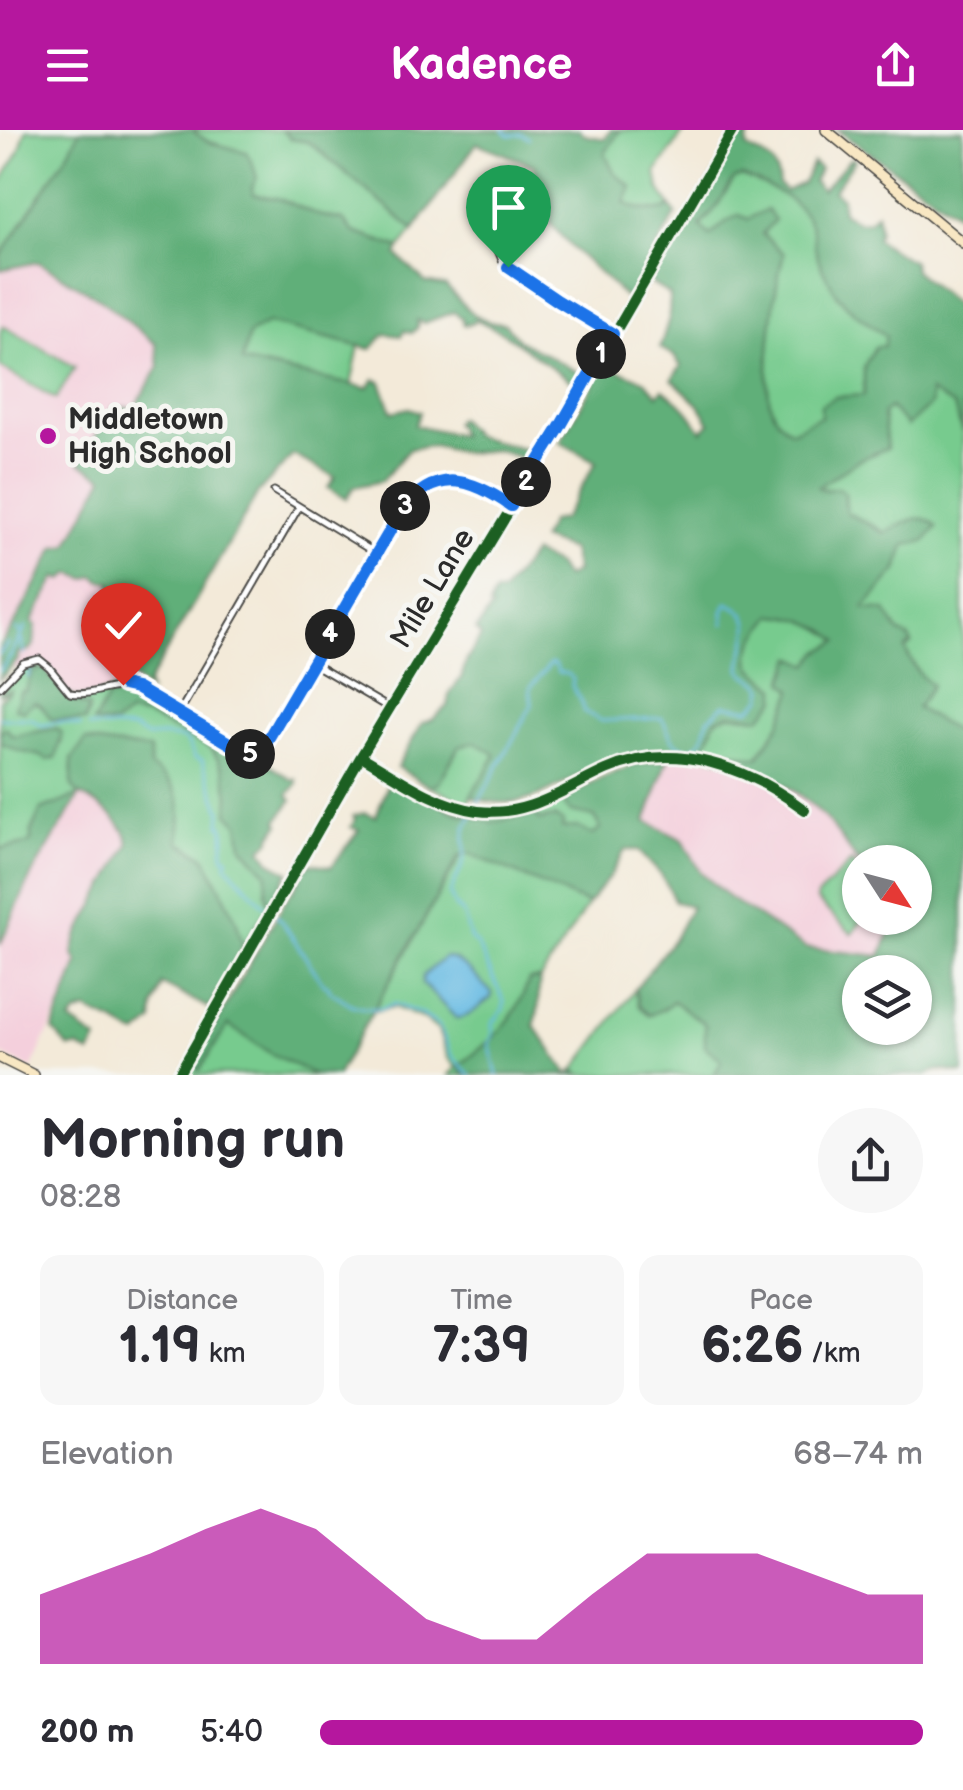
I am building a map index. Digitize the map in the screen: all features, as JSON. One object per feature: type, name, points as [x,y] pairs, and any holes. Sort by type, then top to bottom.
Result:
[{"type":"main road","points":[[826,130],[963,243]]},
{"type":"main road","points":[[0,1058],[34,1075]]},
{"type":"street","name":"Mile Lane","points":[[178,1075],[389,708],[560,427],[733,130]]},
{"type":"street","points":[[494,240],[512,272],[613,334]]},
{"type":"street","points":[[0,687],[19,666],[35,659],[45,664],[72,694],[130,686],[254,755],[261,751],[412,498],[440,482],[464,481],[511,506]]},
{"type":"street","points":[[274,491],[377,554]]},
{"type":"street","points":[[179,712],[299,507]]},
{"type":"street","points":[[313,664],[389,708]]},
{"type":"street","points":[[362,756],[439,799],[480,811],[517,809],[544,802],[627,762],[670,756],[753,777],[805,810]]},
{"type":"shaded area","name":"Middletown High School","points":[[38,262],[100,299],[156,344],[159,367],[134,408],[112,407],[81,462],[105,476],[68,545],[0,645],[0,270]]},
{"type":"shaded area","points":[[71,573],[113,582],[111,592],[128,611],[143,616],[138,634],[128,646],[128,676],[137,682],[132,690],[73,698],[62,691],[41,665],[19,670],[12,666],[18,653],[26,650],[32,622],[58,577]]},
{"type":"shaded area","points":[[679,753],[738,764],[779,781],[822,814],[845,845],[842,845],[842,935],[889,935],[881,955],[807,948],[728,897],[701,872],[683,840],[645,821],[668,759]]},
{"type":"shaded area","points":[[81,795],[100,806],[127,832],[129,844],[93,905],[67,993],[31,1069],[0,1053],[0,945],[31,876]]},
{"type":"green space","points":[[26,130],[80,130],[0,257],[0,184],[19,152]]},
{"type":"green space","points":[[80,130],[197,130],[195,133],[209,142],[246,152],[257,178],[253,194],[343,220],[354,232],[400,248],[397,255],[425,282],[446,286],[472,313],[505,324],[519,340],[585,376],[580,387],[503,333],[475,319],[464,325],[454,312],[424,323],[417,320],[418,327],[412,333],[385,334],[371,349],[268,323],[249,334],[242,362],[368,388],[374,379],[381,382],[392,412],[409,408],[420,412],[415,425],[460,435],[454,422],[458,418],[475,436],[538,453],[532,461],[496,450],[464,453],[432,446],[409,449],[382,481],[354,487],[346,499],[328,488],[335,477],[293,455],[258,493],[147,684],[149,691],[128,676],[125,667],[143,616],[119,605],[113,596],[112,582],[71,573],[63,580],[57,577],[32,622],[36,625],[34,645],[18,653],[18,660],[0,679],[0,645],[56,547],[68,545],[104,477],[80,463],[113,407],[134,408],[159,367],[156,344],[100,299],[38,262],[0,270],[0,257]]},
{"type":"green space","points":[[282,130],[291,139],[309,142],[414,230],[400,248],[354,232],[343,220],[253,194],[246,152],[209,142],[195,133]]},
{"type":"green space","points":[[282,130],[579,130],[605,139],[611,130],[620,130],[605,153],[615,174],[632,187],[625,203],[651,211],[670,206],[676,214],[628,300],[568,244],[527,197],[535,166],[477,143],[414,230],[309,142],[291,139]]},
{"type":"green space","points":[[620,130],[685,130],[656,173],[668,209],[646,210],[624,203],[605,153]]},
{"type":"green space","points":[[742,130],[753,130],[747,148],[770,161],[779,185],[786,191],[803,183],[813,163],[820,169],[813,181],[822,190],[851,158],[855,160],[833,191],[842,198],[842,212],[858,222],[869,221],[877,213],[876,238],[913,262],[914,270],[963,311],[963,434],[954,406],[930,392],[931,404],[907,426],[890,408],[883,413],[887,448],[858,460],[818,487],[838,488],[845,493],[846,512],[885,533],[918,519],[937,527],[925,541],[905,545],[897,570],[864,608],[886,611],[898,632],[912,643],[905,649],[919,674],[932,685],[917,708],[963,736],[963,1073],[939,1070],[924,1075],[714,1075],[722,1060],[705,1047],[705,1024],[673,1001],[649,1015],[639,1006],[635,989],[675,937],[691,906],[675,902],[662,876],[638,850],[625,850],[588,904],[468,853],[459,857],[337,1075],[315,1075],[272,1054],[228,1025],[199,1070],[192,1066],[305,870],[312,863],[331,867],[359,830],[351,827],[353,816],[364,813],[376,817],[389,781],[457,813],[492,822],[537,814],[539,820],[555,817],[563,822],[562,828],[577,827],[593,835],[601,828],[594,817],[571,812],[565,806],[566,798],[635,764],[668,759],[646,821],[683,840],[701,872],[728,897],[806,948],[872,955],[842,955],[842,1045],[932,1045],[932,955],[881,955],[889,935],[932,935],[932,845],[845,845],[828,822],[789,788],[746,767],[701,754],[642,753],[598,767],[537,797],[508,803],[470,797],[495,754],[475,742],[458,747],[439,783],[428,786],[397,767],[422,723],[432,720],[447,706],[449,695],[481,636],[476,630],[492,608],[489,606],[495,593],[502,593],[533,553],[557,565],[565,578],[576,572],[571,550],[541,539],[551,521],[563,519],[596,462],[560,442],[604,365],[644,380],[658,395],[663,389],[685,407],[702,431],[710,423],[699,405],[672,379],[681,366],[673,355],[660,348],[669,318],[670,295],[649,282]],"holes":[[[742,176],[794,203],[809,221],[820,264],[839,297],[886,336],[884,346],[875,347],[864,366],[864,395],[835,397],[821,405],[821,417],[791,431],[774,415],[769,394],[771,331],[784,254],[762,234],[775,220],[767,209],[748,219],[739,215],[710,236],[700,226],[734,179]],[[773,615],[800,619],[839,641],[818,653],[809,665],[793,657],[784,682],[793,690],[781,722],[758,758],[706,746],[716,719],[730,714],[760,717],[777,699],[777,688],[757,672],[750,660],[752,646]]]},
{"type":"green space","points":[[837,130],[963,130],[963,220],[956,213]]},
{"type":"green space","points":[[742,176],[794,203],[809,221],[820,264],[834,290],[852,310],[886,336],[884,346],[864,375],[864,396],[835,397],[822,417],[791,431],[771,407],[768,376],[776,286],[783,254],[739,215],[710,236],[700,226],[734,178]]},
{"type":"green space","points":[[269,323],[359,346],[351,385],[241,361],[249,334]]},
{"type":"green space","points":[[3,326],[75,367],[56,399],[0,367]]},
{"type":"green space","points":[[930,391],[954,406],[963,434],[963,736],[917,708],[922,678],[905,649],[912,644],[898,632],[886,611],[863,609],[897,570],[905,545],[925,541],[902,524],[886,533],[845,512],[845,493],[817,487],[858,460],[887,448],[882,413],[889,408],[907,425],[931,404]]},
{"type":"green space","points":[[773,615],[808,622],[840,641],[818,653],[809,666],[794,657],[784,681],[793,690],[781,722],[757,758],[706,746],[716,719],[730,714],[760,717],[777,688],[757,672],[750,660],[756,639]]},
{"type":"green space","points":[[33,663],[45,668],[32,672],[16,709],[33,702],[41,705],[52,719],[85,721],[89,711],[85,704],[69,701],[62,691],[80,698],[129,690],[145,698],[123,692],[129,714],[146,716],[212,749],[224,769],[228,813],[239,824],[242,846],[267,873],[269,905],[243,946],[236,920],[205,857],[179,842],[174,800],[165,781],[150,767],[150,750],[86,740],[72,766],[81,795],[41,810],[27,844],[0,849],[0,743],[27,753],[48,754],[56,753],[62,741],[57,728],[13,736],[6,728],[0,732],[0,700],[11,689],[0,692],[19,670]]},
{"type":"green space","points":[[45,668],[67,697],[89,707],[85,721],[51,719],[34,702],[23,711],[15,708],[32,671]]},
{"type":"green space","points":[[123,692],[140,696],[232,751],[254,771],[264,761],[296,779],[297,784],[288,795],[292,800],[262,849],[272,863],[289,872],[269,905],[267,873],[242,846],[239,824],[228,813],[224,769],[212,749],[146,716],[129,714],[114,725],[93,723],[109,696]]},
{"type":"green space","points":[[6,728],[13,736],[57,728],[62,733],[56,758],[47,760],[0,743],[0,732]]},
{"type":"green space","points":[[86,740],[150,750],[150,767],[169,782],[178,799],[179,842],[205,857],[236,920],[243,946],[209,1008],[162,984],[153,1022],[138,1035],[86,1010],[76,1014],[70,1021],[97,1040],[90,1054],[78,1047],[69,1048],[53,1030],[78,963],[73,953],[77,937],[129,844],[110,815],[72,787],[72,759]]},
{"type":"green space","points":[[475,742],[495,754],[468,803],[428,786],[439,783],[459,747]]},
{"type":"green space","points":[[80,795],[31,876],[0,945],[0,849],[27,844],[41,810]]},
{"type":"green space","points":[[566,798],[565,806],[594,817],[601,829],[593,835],[561,829],[563,822],[555,817],[538,820],[536,814],[492,822],[441,805],[473,813],[503,814]]},
{"type":"green space","points":[[468,852],[588,904],[540,979],[529,980],[517,1008],[501,1030],[457,1067],[466,1075],[449,1075],[456,1067],[448,1058],[438,1030],[424,1019],[394,1007],[373,1011],[460,857]],"holes":[[[454,959],[492,993],[472,1012],[456,1018],[422,983]]]},
{"type":"green space","points":[[842,871],[842,925],[817,901],[817,896]]},
{"type":"green space","points":[[540,979],[534,1025],[569,1075],[466,1075],[457,1067],[501,1030],[529,980]]},
{"type":"green space","points":[[635,989],[639,1005],[673,1001],[705,1024],[706,1047],[722,1060],[714,1075],[580,1075],[575,1069]]},
{"type":"green space","points":[[228,1024],[272,1054],[315,1075],[183,1075],[189,1065],[200,1070]]},
{"type":"water","points":[[445,957],[464,966],[492,993],[491,998],[461,1018],[456,1018],[422,983],[423,976]]},
{"type":"waterway","points":[[504,130],[509,135],[529,138]]},
{"type":"waterway","points":[[478,803],[532,705],[530,688],[551,663],[558,672],[573,679],[572,686],[585,712],[601,721],[662,718],[675,742],[692,750],[703,738],[708,719],[724,705],[750,709],[762,698],[764,688],[741,669],[748,623],[745,615],[727,603],[724,624]]},
{"type":"waterway","points":[[0,671],[26,627]]},
{"type":"waterway","points":[[16,629],[24,654]]},
{"type":"waterway","points":[[0,654],[8,643]]},
{"type":"waterway","points":[[28,666],[28,677]]},
{"type":"waterway","points":[[0,718],[81,726]]},
{"type":"waterway","points":[[89,727],[134,729],[147,737],[184,739],[188,743],[195,758],[202,760],[221,811],[224,857],[229,858],[226,864],[266,907]]},
{"type":"waterway","points":[[472,816],[465,834],[464,860],[450,894],[464,915],[470,938],[478,946],[504,1001],[503,1010],[492,1024],[489,1043],[497,1075]]},
{"type":"waterway","points":[[276,915],[330,991],[363,1008],[380,1009],[395,1004],[423,1015],[439,1026],[451,1055],[470,1075]]},
{"type":"cycle path","points":[[178,1075],[361,756],[560,427],[733,130]]},
{"type":"cycle path","points":[[361,756],[432,796],[478,811],[529,806],[606,770],[659,757],[685,758],[735,771],[805,810]]},
{"type":"place","name":"Middletown High School","points":[[48,436]]},
{"type":"route","points":[[123,685],[136,688],[254,755],[261,751],[412,498],[440,482],[464,481],[511,506],[613,334],[508,267]]}]
